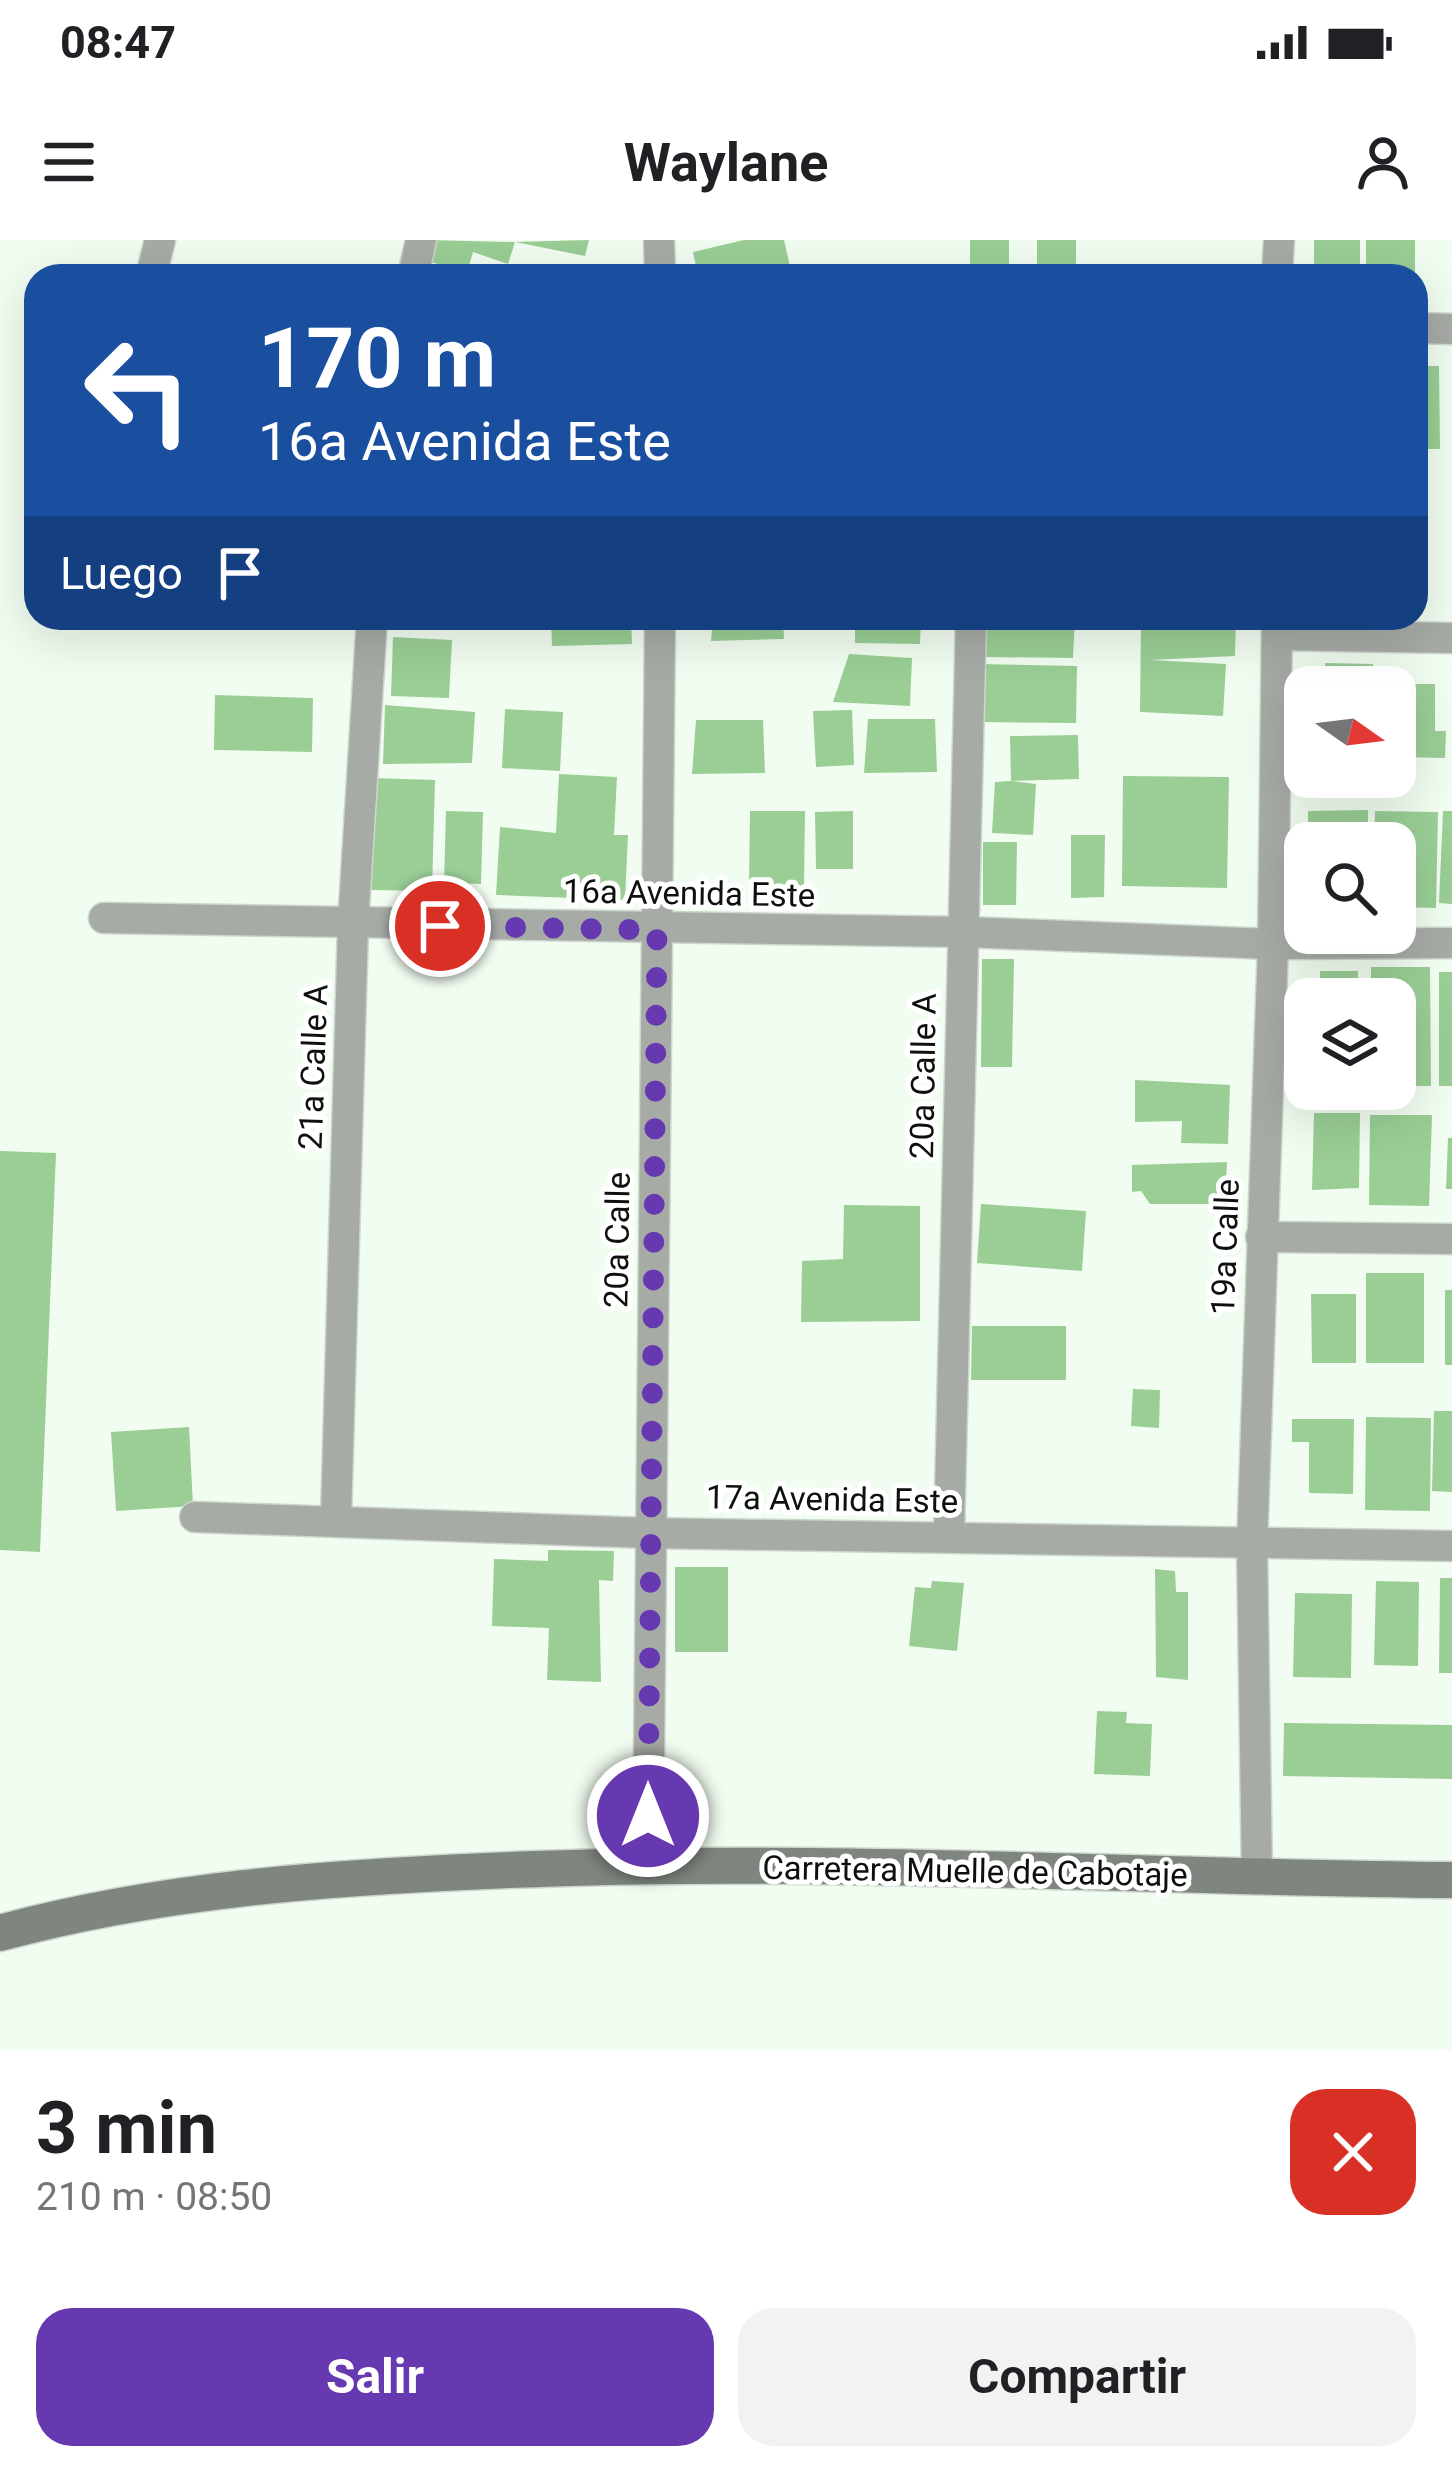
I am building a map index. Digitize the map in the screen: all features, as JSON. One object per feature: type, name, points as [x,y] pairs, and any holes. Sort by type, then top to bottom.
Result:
[{"type":"main road","name":"Carretera Muelle de Cabotaje","points":[[0,1933],[79,1912],[327,1878],[648,1863],[1452,1880]]},
{"type":"street","name":"21a Calle A","points":[[336,1518],[353,925],[370,630]]},
{"type":"street","name":"20a Calle","points":[[648,1863],[659,630]]},
{"type":"street","name":"20a Calle A","points":[[949,1536],[970,630]]},
{"type":"street","name":"19a Calle","points":[[1257,1878],[1252,1546],[1273,944],[1277,630]]},
{"type":"street","points":[[1325,630],[1452,638]]},
{"type":"street","name":"16a Avenida Este","points":[[104,918],[963,932],[1273,944],[1452,943]]},
{"type":"street","points":[[1261,1237],[1452,1239]]},
{"type":"street","name":"17a Avenida Este","points":[[194,1517],[336,1518],[649,1533],[1452,1546]]},
{"type":"building","points":[[427,240],[589,240],[585,256],[515,242],[508,264],[473,252],[470,264],[421,259]]},
{"type":"building","points":[[744,240],[784,240],[789,264],[696,264],[693,252]]},
{"type":"building","points":[[970,240],[1009,240],[1009,264],[970,264]]},
{"type":"building","points":[[1037,240],[1076,240],[1076,264],[1037,264]]},
{"type":"building","points":[[1314,240],[1360,240],[1360,264],[1314,264]]},
{"type":"building","points":[[1366,240],[1415,240],[1415,264],[1366,264]]},
{"type":"building","points":[[1428,366],[1439,366],[1440,449],[1428,449]]},
{"type":"building","points":[[551,630],[631,630],[632,644],[552,646]]},
{"type":"building","points":[[712,630],[784,630],[784,639],[711,641]]},
{"type":"building","points":[[855,630],[921,630],[920,644],[855,643]]},
{"type":"building","points":[[986,630],[1074,630],[1073,658],[985,657]]},
{"type":"building","points":[[1141,630],[1236,630],[1235,656],[1150,660],[1226,664],[1223,716],[1140,712]]},
{"type":"building","points":[[393,637],[452,640],[449,698],[391,696]]},
{"type":"building","points":[[849,654],[912,658],[910,706],[833,702]]},
{"type":"building","points":[[1325,663],[1373,664],[1373,666]]},
{"type":"building","points":[[980,664],[1077,666],[1076,723],[979,722]]},
{"type":"building","points":[[1416,684],[1435,684],[1435,731],[1446,731],[1445,758],[1416,757]]},
{"type":"building","points":[[215,695],[313,698],[312,752],[214,750]]},
{"type":"building","points":[[385,705],[475,712],[472,763],[383,764]]},
{"type":"building","points":[[505,709],[563,712],[560,771],[502,768]]},
{"type":"building","points":[[852,710],[854,765],[816,767],[813,711]]},
{"type":"building","points":[[868,719],[935,719],[937,772],[864,773]]},
{"type":"building","points":[[696,720],[763,720],[765,773],[692,774]]},
{"type":"building","points":[[1078,735],[1079,779],[1011,781],[1010,736]]},
{"type":"building","points":[[559,774],[617,777],[614,835],[628,835],[625,900],[496,895],[500,827],[556,833]]},
{"type":"building","points":[[1123,776],[1229,777],[1227,888],[1122,886]]},
{"type":"building","points":[[373,778],[435,780],[432,891],[370,890]]},
{"type":"building","points":[[995,782],[1036,784],[1033,835],[992,833]]},
{"type":"building","points":[[1368,810],[1368,822],[1308,822],[1308,811]]},
{"type":"building","points":[[446,811],[483,812],[481,884],[444,883]]},
{"type":"building","points":[[750,811],[805,811],[804,886],[749,885]]},
{"type":"building","points":[[853,811],[853,869],[816,869],[815,812]]},
{"type":"building","points":[[1375,811],[1438,812],[1436,908],[1416,908],[1416,822],[1375,822]]},
{"type":"building","points":[[1443,811],[1452,811],[1452,904],[1439,903]]},
{"type":"building","points":[[1071,835],[1105,835],[1104,897],[1071,898]]},
{"type":"building","points":[[983,842],[1017,842],[1016,905],[983,905]]},
{"type":"building","points":[[982,959],[1014,959],[1012,1067],[981,1067]]},
{"type":"building","points":[[1371,967],[1430,967],[1431,1086],[1416,1086],[1416,978],[1371,978]]},
{"type":"building","points":[[1320,971],[1358,971],[1358,978],[1320,978]]},
{"type":"building","points":[[1439,972],[1452,972],[1452,1086],[1439,1086]]},
{"type":"building","points":[[1135,1080],[1230,1085],[1228,1144],[1181,1143],[1182,1121],[1135,1122]]},
{"type":"building","points":[[1314,1113],[1360,1113],[1359,1188],[1312,1190]]},
{"type":"building","points":[[1370,1115],[1432,1115],[1429,1206],[1369,1205]]},
{"type":"building","points":[[1448,1138],[1452,1138],[1452,1189],[1446,1189]]},
{"type":"building","points":[[0,1151],[56,1153],[40,1552],[0,1550]]},
{"type":"building","points":[[1227,1162],[1225,1204],[1150,1204],[1141,1191],[1132,1192],[1132,1165]]},
{"type":"building","points":[[981,1204],[1086,1211],[1082,1271],[977,1263]]},
{"type":"building","points":[[844,1205],[920,1206],[920,1321],[801,1322],[802,1261],[843,1259]]},
{"type":"building","points":[[1366,1273],[1424,1273],[1424,1363],[1366,1363]]},
{"type":"building","points":[[1445,1290],[1452,1290],[1452,1365],[1445,1365]]},
{"type":"building","points":[[1311,1294],[1356,1294],[1356,1363],[1312,1363]]},
{"type":"building","points":[[972,1326],[1066,1326],[1066,1380],[971,1380]]},
{"type":"building","points":[[1133,1389],[1160,1390],[1159,1428],[1131,1426]]},
{"type":"building","points":[[1434,1411],[1452,1411],[1452,1492],[1432,1491]]},
{"type":"building","points":[[1366,1417],[1431,1418],[1430,1511],[1365,1510]]},
{"type":"building","points":[[1292,1419],[1354,1419],[1353,1494],[1309,1493],[1309,1442],[1292,1442]]},
{"type":"building","points":[[189,1427],[193,1506],[116,1511],[111,1432]]},
{"type":"building","points":[[548,1550],[614,1551],[613,1581],[599,1580],[601,1682],[547,1680],[549,1628],[492,1626],[494,1559],[548,1561]]},
{"type":"building","points":[[675,1567],[728,1567],[728,1652],[675,1652]]},
{"type":"building","points":[[1155,1569],[1175,1571],[1176,1592],[1188,1592],[1188,1680],[1156,1677]]},
{"type":"building","points":[[1440,1578],[1452,1578],[1452,1673],[1439,1673]]},
{"type":"building","points":[[932,1581],[964,1583],[957,1651],[909,1646],[915,1587],[931,1588]]},
{"type":"building","points":[[1376,1581],[1419,1582],[1418,1666],[1374,1665]]},
{"type":"building","points":[[1295,1593],[1352,1594],[1351,1678],[1293,1677]]},
{"type":"building","points":[[1097,1711],[1127,1712],[1126,1723],[1152,1724],[1150,1776],[1094,1774]]},
{"type":"building","points":[[1284,1723],[1452,1725],[1452,1779],[1283,1776]]},
{"type":"route","points":[[440,926],[657,930],[648,1816]]}]
